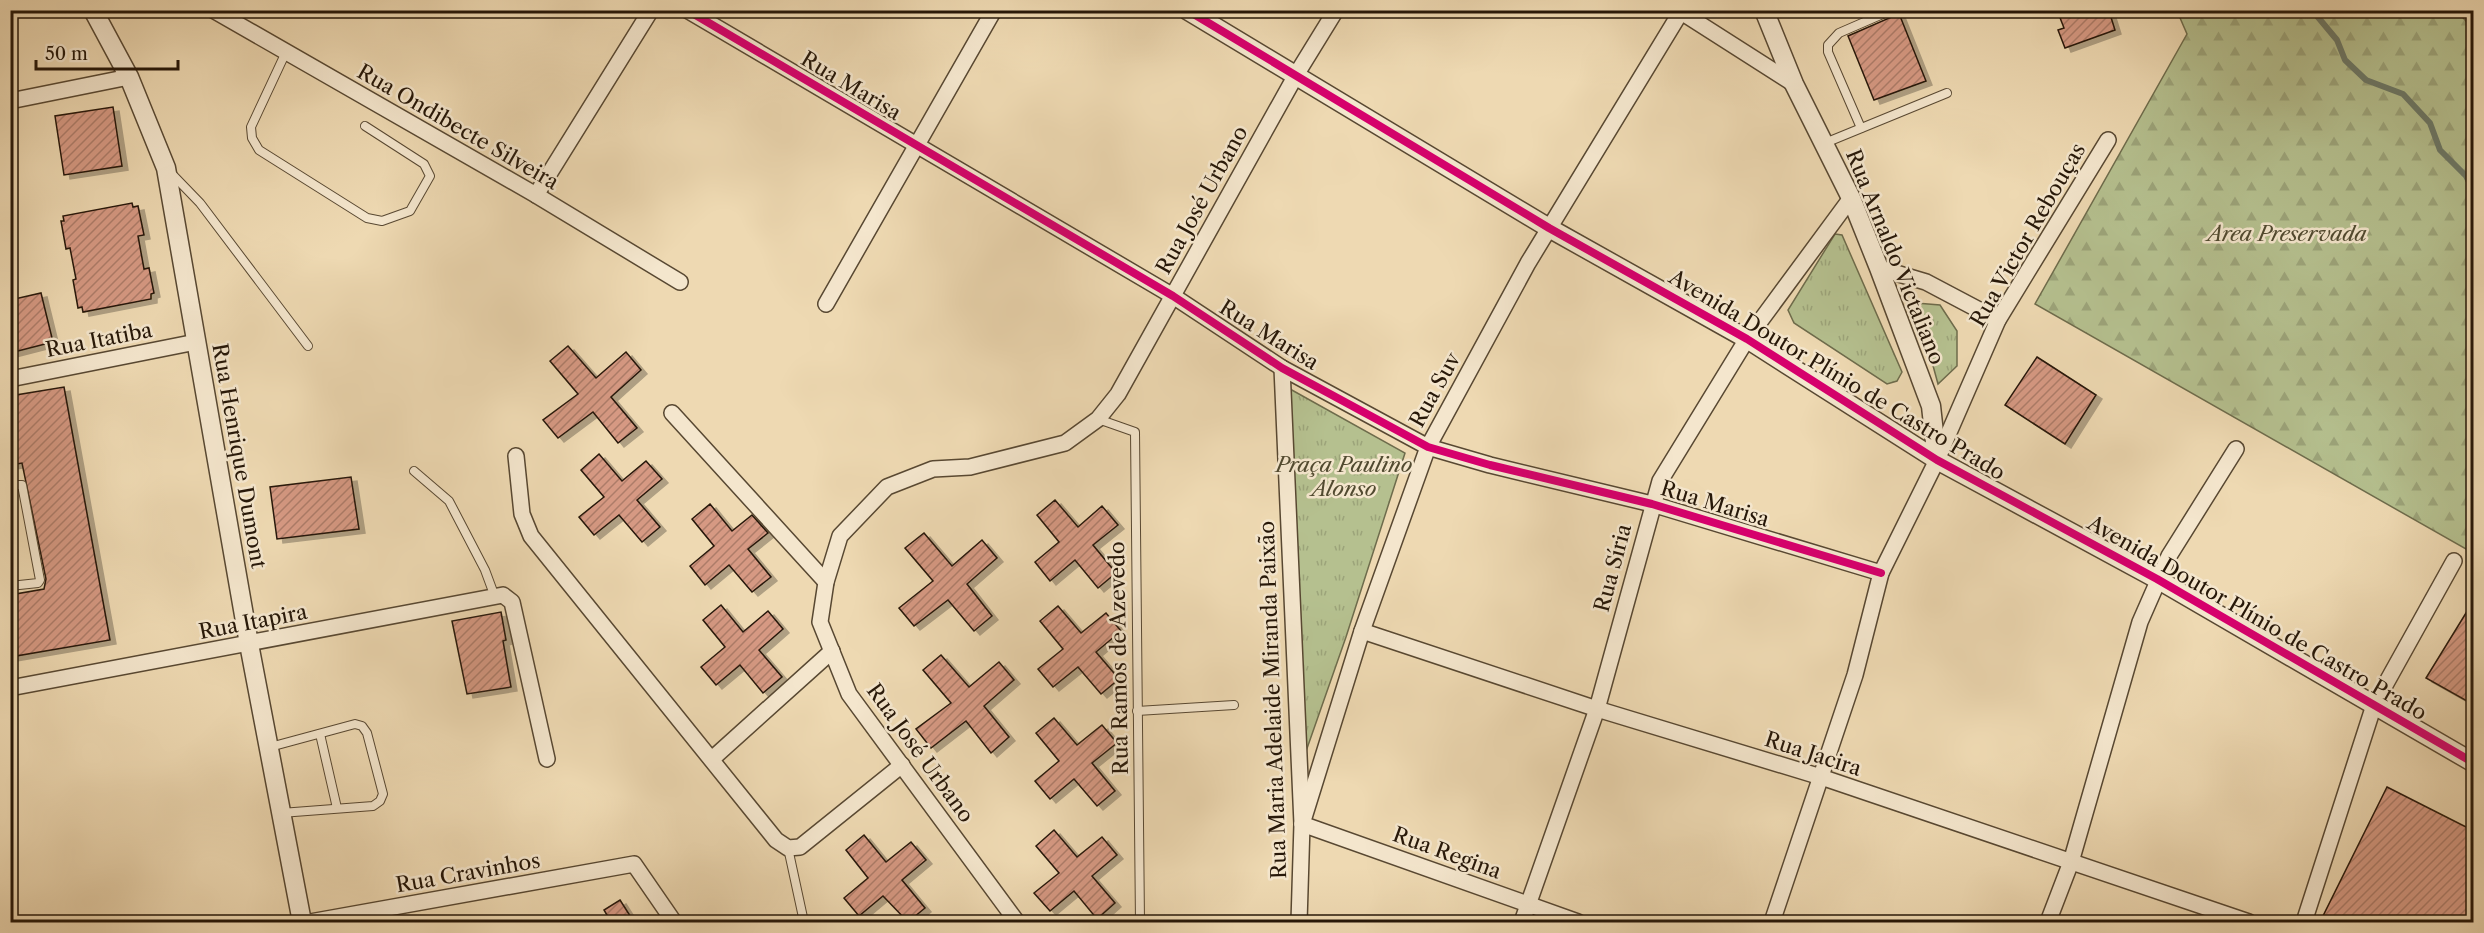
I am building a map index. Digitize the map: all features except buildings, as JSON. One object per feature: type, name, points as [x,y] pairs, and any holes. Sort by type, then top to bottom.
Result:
[{"type":"street","name":"Rua Henrique Dumont","points":[[93,10],[129,77],[166,168],[249,644],[302,922]]},
{"type":"street","name":"Rua Ondibecte Silveira","points":[[213,10],[536,195],[680,282]]},
{"type":"street","points":[[536,195],[651,10]]},
{"type":"street","name":"Rua Marisa","points":[[687,10],[1173,296],[1282,368],[1428,447],[1490,465],[1652,504],[1881,573]]},
{"type":"street","points":[[826,304],[994,10]]},
{"type":"street","name":"Avenida Doutor Plínio de Castro Prado","points":[[1187,10],[1549,228],[1747,339],[1937,460],[2157,579],[2474,763]]},
{"type":"street","name":"Rua José Urbano","points":[[1017,922],[849,693],[820,621],[826,582],[840,536],[887,487],[933,469],[970,467],[1065,443],[1098,419],[1118,394],[1296,75],[1336,10]]},
{"type":"street","name":"Rua Arnaldo Victaliano","points":[[1764,10],[1794,84],[1851,198],[1879,268],[1930,406],[1937,460]]},
{"type":"street","points":[[1680,11],[1794,84]]},
{"type":"street","name":"Rua Suv","points":[[1302,824],[1362,631],[1428,447],[1549,228],[1680,11]]},
{"type":"street","points":[[10,101],[129,77]]},
{"type":"street","name":"Rua Victor Rebouças","points":[[1772,922],[1855,675],[1881,573],[1937,460],[1998,320],[2108,140]]},
{"type":"street","name":"Rua Síria","points":[[1522,922],[1597,709],[1660,481],[1747,339],[1851,198]]},
{"type":"street","points":[[1879,268],[1926,282],[1998,320]]},
{"type":"street","name":"Rua Itatiba","points":[[10,379],[196,342]]},
{"type":"street","name":"Rua Maria Adelaide Miranda Paixão","points":[[1282,368],[1302,824],[1299,922]]},
{"type":"street","points":[[672,412],[826,582]]},
{"type":"street","points":[[2048,922],[2071,862],[2140,622],[2157,579],[2236,449]]},
{"type":"street","points":[[516,456],[522,514],[531,536],[776,840],[788,848],[800,847],[902,765]]},
{"type":"street","points":[[2304,922],[2374,705],[2454,561]]},
{"type":"street","points":[[499,596],[512,602],[547,759]]},
{"type":"street","name":"Rua Itapira","points":[[10,688],[499,596]]},
{"type":"street","name":"Rua Jacira","points":[[1362,631],[1597,709],[1821,777],[2250,922]]},
{"type":"street","points":[[712,759],[832,651]]},
{"type":"street","name":"Rua Regina","points":[[1302,824],[1578,922]]},
{"type":"street","name":"Rua Cravinhos","points":[[310,922],[634,864],[674,922]]},
{"type":"lane","points":[[1861,128],[1828,51],[1828,45],[1839,33],[1892,10]]},
{"type":"lane","points":[[286,52],[251,127],[252,138],[259,150],[367,218],[382,221],[410,211],[430,176],[424,164],[365,126]]},
{"type":"lane","points":[[1824,144],[1947,93]]},
{"type":"lane","points":[[166,168],[201,203],[308,346]]},
{"type":"lane","name":"Rua Ramos de Azevedo","points":[[1098,419],[1135,432],[1140,922]]},
{"type":"lane","points":[[414,471],[448,501],[499,596]]},
{"type":"lane","points":[[10,485],[22,485],[39,580],[38,583],[10,585]]},
{"type":"lane","points":[[1137,711],[1234,705]]},
{"type":"lane","points":[[268,748],[355,724],[362,726],[367,733],[383,794],[380,801],[373,806],[281,813]]},
{"type":"lane","points":[[320,734],[337,808]]},
{"type":"lane","points":[[788,848],[804,922]]},
{"type":"green space","name":"Area Preservada","points":[[2177,11],[2457,11],[2473,29],[2473,553],[2035,304],[2187,34]]},
{"type":"green space","points":[[1835,234],[1842,235],[1902,372],[1897,381],[1887,384],[1794,323],[1788,310]]},
{"type":"green space","points":[[1916,303],[1940,305],[1957,331],[1957,366],[1938,384]]},
{"type":"green space","name":"Praça Paulino Alonso","points":[[1290,389],[1405,453],[1346,637],[1304,757]]},
{"type":"waterway","points":[[2312,10],[2337,40],[2345,60],[2366,80],[2403,94],[2430,123],[2440,150],[2466,176],[2474,192]]},
{"type":"cycle path","points":[[687,10],[1173,296],[1282,368],[1428,447],[1490,465],[1652,504],[1881,573]]},
{"type":"cycle path","points":[[1187,10],[1549,228],[1747,339],[1937,460],[2157,579],[2474,763]]}]
